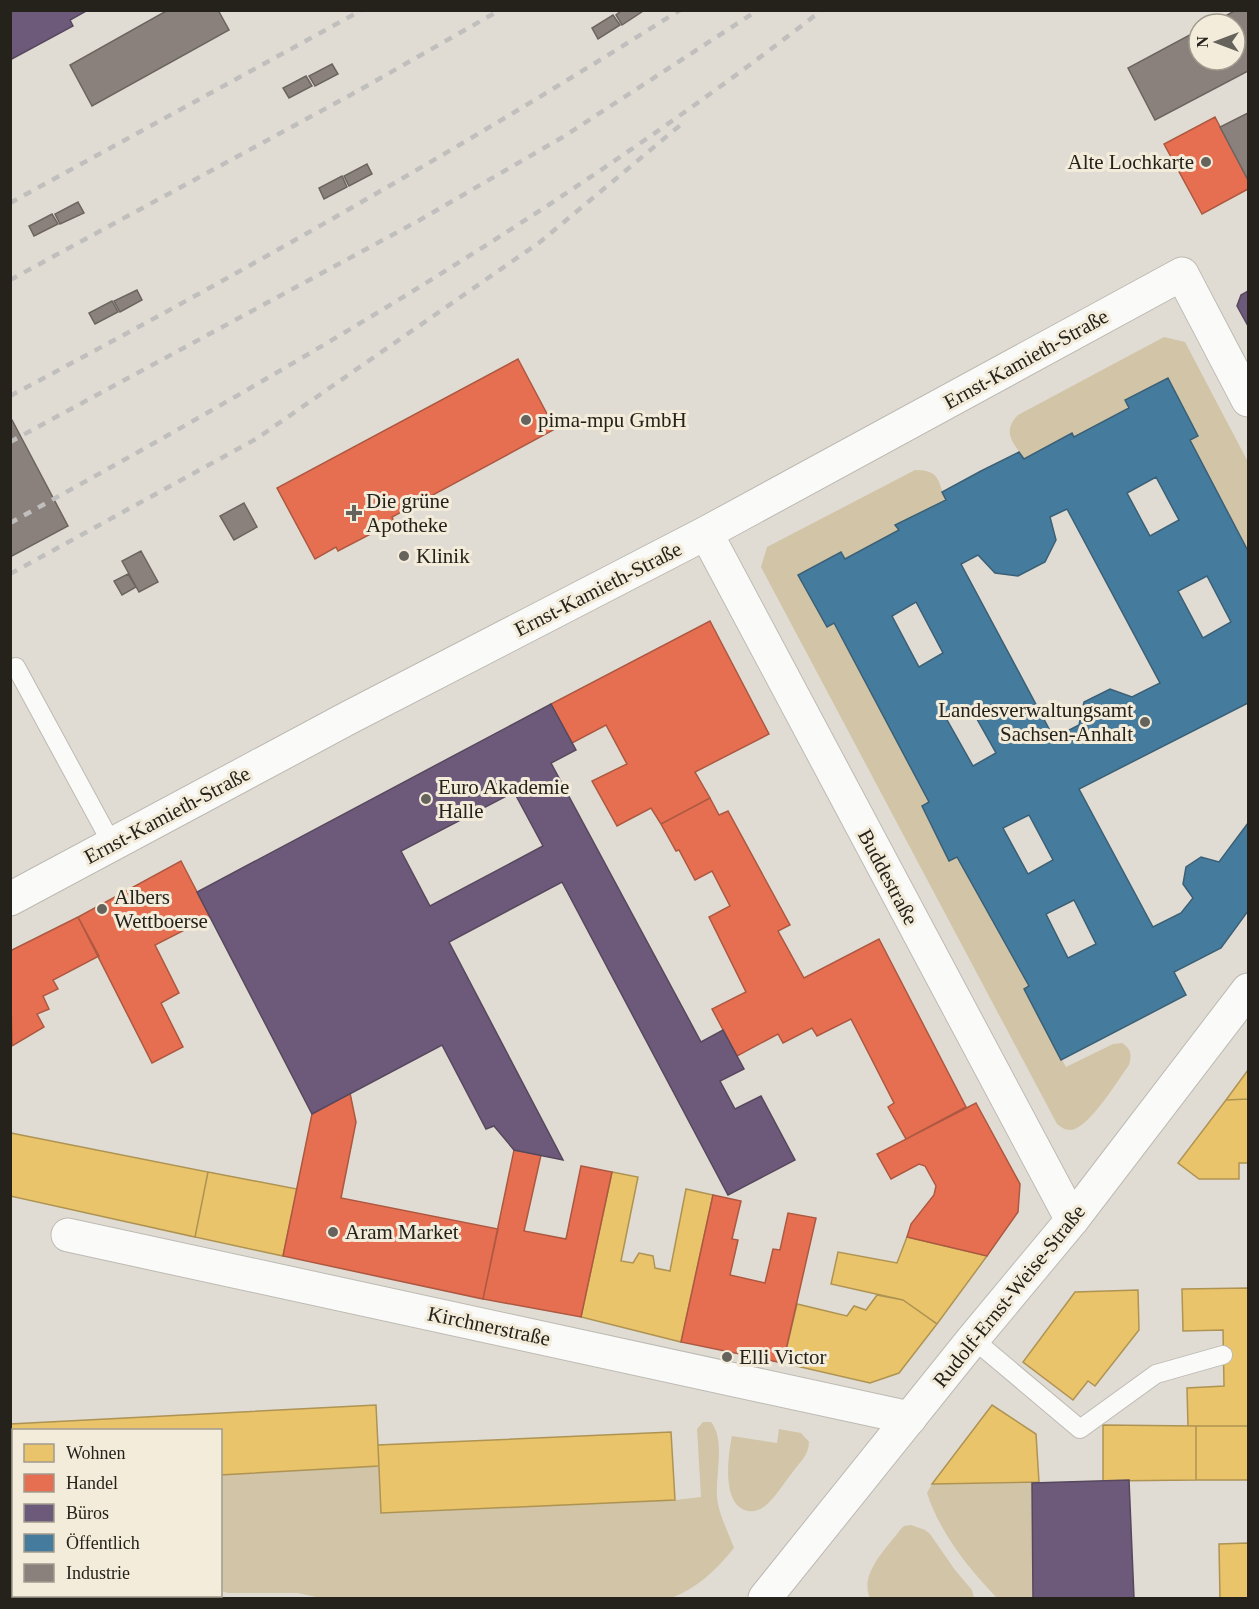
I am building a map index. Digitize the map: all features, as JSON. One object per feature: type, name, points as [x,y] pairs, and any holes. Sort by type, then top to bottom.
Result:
[{"type":"street","name":"Ernst-Kamieth-Straße","points":[[10,899],[350,717],[706,534],[1182,274],[1248,400]]},
{"type":"street","name":"Buddestraße","points":[[706,534],[1072,1220]]},
{"type":"street","name":"Rudolf-Ernst-Weise-Straße","points":[[765,1599],[1072,1220],[1248,990]]},
{"type":"street","name":"Kirchnerstraße","points":[[68,1235],[910,1418]]},
{"type":"lane","points":[[10,670],[16,667],[112,844]]},
{"type":"lane","points":[[973,1340],[1080,1430],[1155,1374],[1223,1355]]},
{"type":"shaded area","points":[[1164,337],[1185,342],[1248,462],[1248,551],[1190,440],[1168,379],[1125,400],[1129,408],[1074,437],[1072,434],[1024,459],[1013,443],[1010,427],[1018,415]]},
{"type":"shaded area","points":[[915,470],[934,474],[946,500],[895,525],[899,530],[845,559],[799,575],[827,627],[834,624],[929,802],[922,807],[949,861],[957,857],[1029,986],[1024,990],[1066,1067],[1113,1044],[1122,1043],[1129,1050],[1129,1065],[1110,1092],[1085,1122],[1070,1130],[1057,1124],[761,567],[767,547]]},
{"type":"shaded area","points":[[703,1422],[711,1422],[716,1430],[719,1450],[718,1504],[734,1548],[706,1578],[671,1598],[321,1598],[298,1593],[222,1591],[222,1475],[379,1466],[675,1500],[701,1497],[697,1429]]},
{"type":"shaded area","points":[[779,1429],[801,1433],[809,1442],[807,1451],[769,1503],[759,1510],[748,1511],[739,1507],[730,1490],[728,1467],[732,1436],[777,1443]]},
{"type":"shaded area","points":[[1032,1483],[1033,1598],[997,1598],[956,1550],[939,1522],[927,1493],[932,1484]]},
{"type":"shaded area","points":[[911,1525],[930,1534],[972,1590],[974,1598],[870,1598],[868,1580],[876,1562],[900,1530],[904,1526]]},
{"type":"building: Wohnen","points":[[1248,1070],[1248,1099],[1226,1100]]},
{"type":"building: Wohnen","points":[[1248,1099],[1248,1163],[1239,1163],[1239,1179],[1199,1179],[1178,1163],[1226,1100]]},
{"type":"building: Wohnen","points":[[11,1133],[208,1172],[195,1237],[10,1196]]},
{"type":"building: Wohnen","points":[[208,1172],[297,1189],[283,1256],[195,1237]]},
{"type":"building: Wohnen","points":[[612,1172],[638,1177],[621,1261],[633,1263],[639,1253],[653,1256],[655,1268],[670,1271],[686,1189],[713,1195],[681,1342],[581,1317]]},
{"type":"building: Wohnen","points":[[907,1237],[987,1256],[937,1324],[903,1300],[831,1284],[838,1252],[897,1263]]},
{"type":"building: Wohnen","points":[[1248,1288],[1248,1426],[1188,1426],[1187,1388],[1224,1386],[1223,1330],[1183,1331],[1182,1289]]},
{"type":"building: Wohnen","points":[[1138,1290],[1139,1330],[1095,1386],[1088,1381],[1073,1400],[1023,1362],[1075,1292]]},
{"type":"building: Wohnen","points":[[877,1295],[903,1300],[937,1324],[899,1373],[870,1383],[783,1363],[797,1304],[847,1316],[854,1306],[866,1310]]},
{"type":"building: Wohnen","points":[[376,1405],[379,1466],[222,1475],[222,1429],[12,1429],[12,1486],[10,1486],[10,1424]]},
{"type":"building: Wohnen","points":[[992,1405],[1036,1434],[1039,1482],[932,1484]]},
{"type":"building: Wohnen","points":[[1103,1425],[1196,1426],[1196,1480],[1103,1481]]},
{"type":"building: Wohnen","points":[[1196,1426],[1248,1426],[1248,1480],[1196,1480]]},
{"type":"building: Wohnen","points":[[671,1432],[675,1500],[381,1513],[378,1445]]},
{"type":"building: Wohnen","points":[[1248,1543],[1248,1598],[1220,1598],[1219,1544]]},
{"type":"building: Handel","name":"Alte Lochkarte","points":[[1215,117],[1248,180],[1248,189],[1202,214],[1164,144]]},
{"type":"building: Handel","points":[[518,359],[555,429],[392,517],[394,522],[338,551],[336,547],[315,559],[277,488]]},
{"type":"building: Handel","points":[[710,621],[769,734],[695,772],[710,798],[661,824],[651,808],[617,826],[592,781],[627,764],[606,725],[572,743],[551,704]]},
{"type":"building: Handel","points":[[710,798],[719,815],[728,811],[790,925],[778,931],[804,978],[879,939],[966,1107],[906,1139],[888,1107],[894,1103],[851,1019],[817,1036],[812,1028],[783,1043],[778,1034],[737,1056],[712,1009],[746,992],[709,917],[730,906],[712,871],[695,880],[679,850],[676,851],[661,824]]},
{"type":"building: Handel","points":[[181,861],[210,917],[155,945],[179,993],[161,1003],[183,1047],[152,1063],[78,917]]},
{"type":"building: Handel","points":[[78,917],[99,956],[53,980],[58,989],[43,996],[49,1009],[37,1014],[44,1027],[12,1046],[10,951]]},
{"type":"building: Handel","points":[[350,1093],[356,1122],[341,1198],[498,1229],[483,1299],[283,1256],[312,1114]]},
{"type":"building: Handel","points":[[976,1103],[1020,1184],[1018,1212],[987,1256],[907,1237],[911,1224],[934,1195],[936,1186],[925,1166],[919,1164],[891,1179],[877,1154]]},
{"type":"building: Handel","points":[[514,1150],[541,1155],[524,1231],[566,1239],[581,1166],[612,1172],[581,1317],[483,1299]]},
{"type":"building: Handel","points":[[713,1195],[741,1201],[732,1239],[738,1240],[730,1275],[765,1283],[773,1249],[780,1250],[788,1213],[816,1218],[783,1363],[681,1342]]},
{"type":"building: Büros","points":[[10,10],[88,10],[70,20],[73,26],[10,60]]},
{"type":"building: Büros","points":[[1248,291],[1248,326],[1237,306],[1241,295]]},
{"type":"building: Büros","points":[[551,704],[576,750],[551,763],[701,1042],[723,1030],[744,1069],[720,1081],[735,1109],[761,1096],[795,1160],[728,1195],[562,882],[449,942],[563,1160],[514,1150],[494,1126],[486,1129],[442,1045],[312,1114],[197,892]],"holes":[[[514,792],[543,846],[430,906],[401,851]]]},
{"type":"building: Büros","points":[[1129,1480],[1134,1598],[1033,1598],[1032,1483]]},
{"type":"building: Öffentlich","name":"Landesverwaltungsamt Sachsen-Anhalt","points":[[1168,378],[1198,436],[1190,440],[1248,551],[1248,703],[1079,789],[1153,927],[1181,913],[1193,898],[1183,884],[1186,867],[1201,857],[1219,862],[1248,823],[1248,911],[1221,948],[1174,972],[1186,995],[1061,1060],[1024,989],[1029,986],[957,857],[949,861],[922,806],[929,802],[834,623],[827,627],[798,575],[841,552],[845,559],[899,530],[895,525],[946,500],[942,492],[981,471],[1019,452],[1024,459],[1072,433],[1074,437],[1129,408],[1125,400]],"holes":[[[1156,477],[1179,520],[1150,536],[1127,493]],[[1067,509],[1160,683],[1132,697],[1110,689],[1084,702],[1079,725],[1054,738],[961,564],[978,555],[995,573],[1018,576],[1045,562],[1056,540],[1050,517]],[[1207,576],[1231,622],[1203,638],[1178,591]],[[916,602],[943,653],[919,667],[892,616]],[[969,705],[996,753],[973,766],[946,718]],[[1029,815],[1053,860],[1028,874],[1003,828]],[[1074,900],[1096,944],[1068,958],[1046,914]]]},
{"type":"building: Industrie","points":[[168,10],[218,10],[229,30],[92,106],[70,65]]},
{"type":"building: Industrie","points":[[622,10],[643,11],[622,25],[616,15]]},
{"type":"building: Industrie","points":[[1248,10],[1247,72],[1247,12],[1232,12]]},
{"type":"building: Industrie","points":[[613,15],[620,25],[598,39],[592,28]]},
{"type":"building: Industrie","points":[[1187,36],[1187,72],[1246,72],[1155,120],[1128,68]]},
{"type":"building: Industrie","points":[[332,64],[338,74],[315,86],[309,76]]},
{"type":"building: Industrie","points":[[306,76],[312,86],[289,98],[283,88]]},
{"type":"building: Industrie","points":[[1248,113],[1248,180],[1220,127]]},
{"type":"building: Industrie","points":[[367,164],[372,174],[349,186],[344,176]]},
{"type":"building: Industrie","points":[[342,176],[347,187],[324,199],[319,188]]},
{"type":"building: Industrie","points":[[78,202],[84,213],[60,224],[55,214]]},
{"type":"building: Industrie","points":[[52,214],[58,224],[34,236],[29,226]]},
{"type":"building: Industrie","points":[[137,290],[142,300],[120,312],[114,301]]},
{"type":"building: Industrie","points":[[112,301],[118,312],[95,324],[89,313]]},
{"type":"building: Industrie","points":[[10,420],[68,526],[10,557]]},
{"type":"building: Industrie","points":[[244,503],[257,527],[234,540],[220,516]]},
{"type":"building: Industrie","points":[[141,551],[158,582],[139,592],[122,561]]},
{"type":"building: Industrie","points":[[128,574],[136,587],[122,595],[114,581]]},
{"type":"railway","points":[[10,203],[362,10]]},
{"type":"railway","points":[[10,280],[356,92],[500,10]]},
{"type":"railway","points":[[10,396],[349,209],[515,112],[680,10]]},
{"type":"railway","points":[[10,442],[418,221],[563,137],[758,10]]},
{"type":"railway","points":[[10,523],[220,406],[426,283],[628,152],[822,10]]},
{"type":"railway","points":[[10,574],[256,439],[540,242],[684,122]]},
{"type":"place","name":"Alte Lochkarte","points":[[1206,162]]},
{"type":"place","name":"pima-mpu GmbH","points":[[526,420]]},
{"type":"place","name":"Die grüne Apotheke","points":[[354,513]]},
{"type":"place","name":"Klinik","points":[[404,556]]},
{"type":"place","name":"Landesverwaltungsamt Sachsen-Anhalt","points":[[1145,722]]},
{"type":"place","name":"Euro Akademie Halle","points":[[426,799]]},
{"type":"place","name":"Albers Wettboerse","points":[[102,909]]},
{"type":"place","name":"Aram Market","points":[[333,1232]]},
{"type":"place","name":"Elli Victor","points":[[727,1357]]}]
